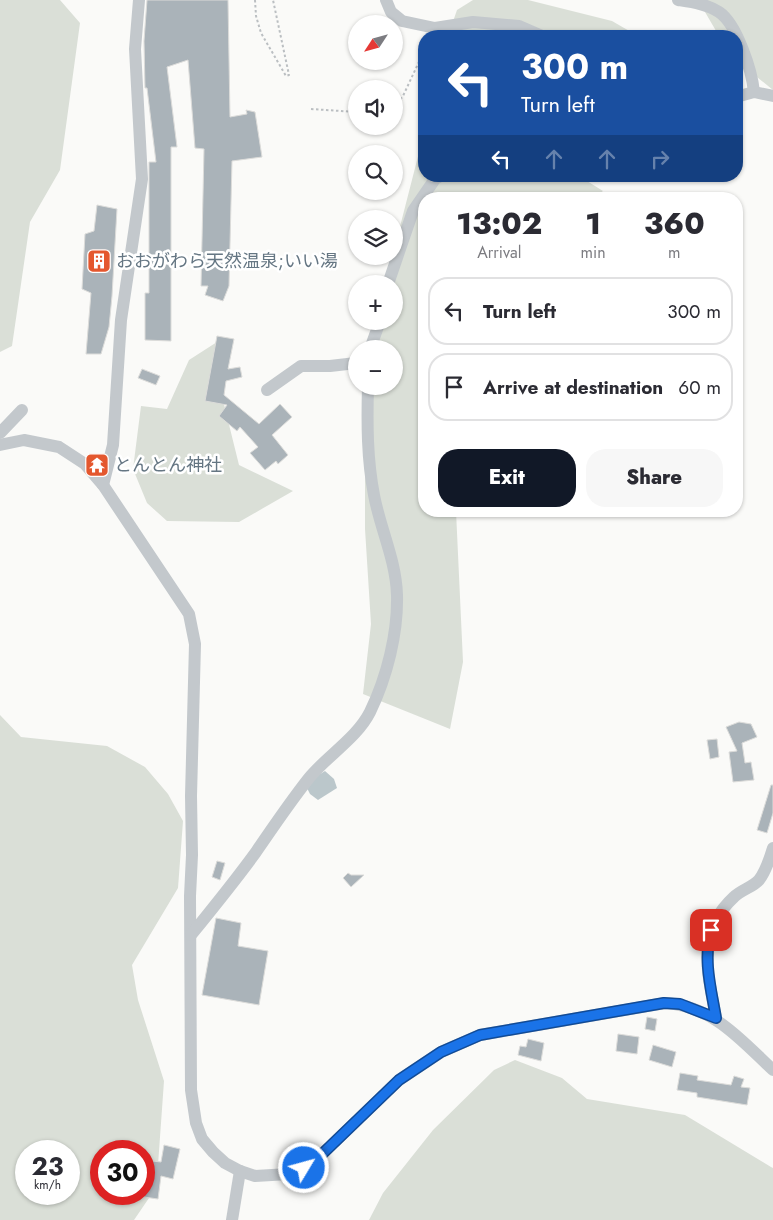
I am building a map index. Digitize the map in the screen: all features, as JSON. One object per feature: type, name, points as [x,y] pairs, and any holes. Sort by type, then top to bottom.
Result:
[{"type":"street","points":[[103,486],[113,445],[121,320],[142,179],[135,49],[139,0]]},
{"type":"street","points":[[386,0],[391,12],[402,21],[434,28],[474,22],[520,26],[529,30]]},
{"type":"street","points":[[678,0],[699,4],[720,12],[732,30]]},
{"type":"street","points":[[743,50],[754,92]]},
{"type":"street","points":[[743,95],[754,92],[773,96]]},
{"type":"street","points":[[391,275],[413,211],[418,204]]},
{"type":"street","points":[[267,390],[301,366],[348,364]]},
{"type":"street","points":[[191,935],[228,889],[309,778],[359,727],[369,713],[378,689],[389,655],[396,617],[397,593],[388,545],[374,497],[366,431],[368,395]]},
{"type":"street","points":[[0,433],[22,410]]},
{"type":"street","points":[[0,445],[24,440],[60,447],[85,464],[103,486],[189,614],[196,644],[191,796],[191,1090],[196,1124],[202,1139],[212,1152],[225,1163],[255,1176],[289,1174],[304,1168],[318,1158],[399,1080],[441,1052],[480,1035],[664,1003],[680,1004],[716,1018],[773,1070]]},
{"type":"street","points":[[716,1018],[707,971],[706,948],[711,930],[720,913],[735,896],[759,880],[773,848]]},
{"type":"street","points":[[232,1220],[240,1171]]},
{"type":"path","points":[[255,0],[256,16],[261,33],[286,76],[289,75],[273,0]]},
{"type":"path","points":[[403,96],[418,64]]},
{"type":"path","points":[[311,109],[348,111]]},
{"type":"shaded area","points":[[0,0],[60,0],[80,23],[60,170],[30,222],[12,346],[0,352]]},
{"type":"shaded area","points":[[473,0],[528,0],[612,21],[628,30],[450,30],[457,10]]},
{"type":"shaded area","points":[[698,0],[773,0],[773,90],[743,64],[743,30],[716,30]]},
{"type":"shaded area","points":[[418,156],[418,182],[589,182],[603,191],[418,192],[418,517],[456,517],[463,662],[450,729],[363,694],[371,624],[365,529],[365,435],[370,395],[403,395],[403,340],[377,340],[379,330],[403,330],[403,275],[394,275],[394,265],[403,265],[403,215]]},
{"type":"shaded area","points":[[217,342],[216,372],[239,465],[293,491],[239,522],[167,521],[147,503],[133,469],[141,406],[167,409],[189,360]]},
{"type":"shaded area","points":[[0,715],[21,737],[107,746],[145,767],[168,794],[183,821],[178,888],[132,965],[138,1000],[164,1081],[158,1165],[155,1176],[155,1140],[90,1140],[90,1205],[144,1205],[134,1220],[0,1220]]},
{"type":"shaded area","points":[[325,771],[334,779],[337,788],[318,800],[310,794],[307,788],[317,776]]},
{"type":"shaded area","points":[[515,1060],[562,1078],[587,1099],[685,1115],[773,1168],[773,1220],[369,1220],[383,1193],[433,1130],[494,1070]]},
{"type":"building","points":[[147,0],[228,0],[230,117],[247,114],[246,110],[255,112],[262,157],[232,161],[229,286],[223,301],[205,295],[208,286],[201,286],[204,149],[195,148],[188,60],[167,67],[177,147],[171,147],[171,341],[145,340],[145,293],[149,293],[149,162],[156,162],[147,88],[145,88],[144,41]]},
{"type":"building","name":"おおがわら天然温泉;いい湯","points":[[97,205],[117,209],[112,296],[109,327],[101,354],[86,354],[91,293],[82,289],[85,234],[94,231]]},
{"type":"building","points":[[217,336],[234,339],[228,369],[240,367],[242,377],[226,381],[224,395],[259,424],[280,404],[292,417],[272,435],[288,455],[278,464],[276,461],[265,470],[250,453],[258,447],[240,427],[237,431],[219,416],[227,405],[205,401]]},
{"type":"building","points":[[142,369],[160,376],[156,385],[138,378]]},
{"type":"building","points":[[739,722],[751,724],[757,737],[742,743],[745,763],[751,762],[754,780],[733,782],[729,752],[737,751],[726,727]]},
{"type":"building","points":[[717,739],[719,757],[710,759],[707,740]]},
{"type":"building","points":[[771,785],[773,785],[773,813],[767,833],[757,830]]},
{"type":"building","points":[[217,861],[225,863],[220,880],[212,877]]},
{"type":"building","points":[[348,873],[351,875],[364,875],[351,887],[343,878]]},
{"type":"building","points":[[216,918],[241,923],[238,946],[268,951],[259,1005],[202,995]]},
{"type":"building","points":[[647,1017],[657,1019],[655,1031],[645,1029]]},
{"type":"building","points":[[618,1034],[639,1037],[637,1054],[616,1051]]},
{"type":"building","points":[[528,1039],[544,1043],[541,1061],[518,1055],[520,1046],[526,1047]]},
{"type":"building","points":[[653,1045],[676,1052],[672,1067],[649,1060]]},
{"type":"building","points":[[680,1073],[698,1076],[697,1080],[731,1085],[734,1076],[744,1079],[741,1087],[750,1088],[747,1105],[697,1097],[697,1093],[677,1090]]},
{"type":"building","points":[[164,1145],[180,1149],[173,1179],[161,1176],[158,1199],[155,1199],[155,1161],[161,1162]]},
{"type":"place","name":"おおがわら天然温泉;いい湯","points":[[99,261]]},
{"type":"place","name":"とんとん神社","points":[[97,465]]},
{"type":"route","points":[[304,1168],[318,1158],[399,1080],[441,1052],[480,1035],[664,1003],[680,1004],[716,1018],[707,971],[706,948],[711,930]]}]
